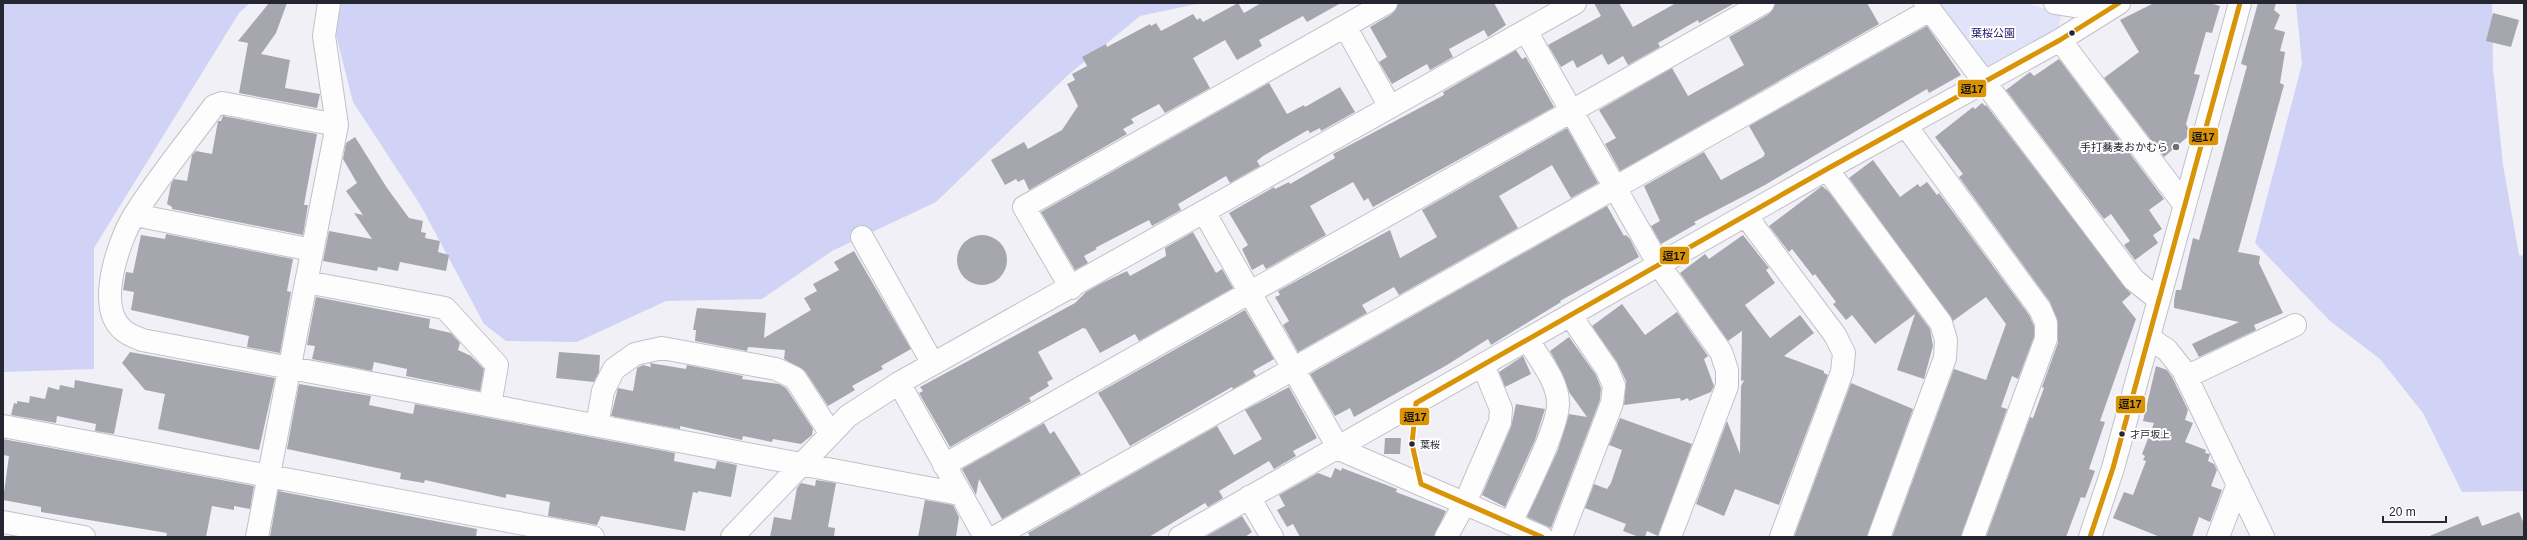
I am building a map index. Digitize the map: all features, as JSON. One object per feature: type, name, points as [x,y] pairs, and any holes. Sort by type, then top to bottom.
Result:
[{"type":"street","points":[[257,537],[337,125],[324,36],[329,3]]},
{"type":"street","points":[[1071,288],[1024,207],[1386,3]]},
{"type":"street","points":[[732,537],[848,416],[933,364],[1071,288],[1575,3]]},
{"type":"street","points":[[944,465],[1763,3]]},
{"type":"street","points":[[2055,3],[2112,7]]},
{"type":"street","points":[[2090,537],[2113,468],[2240,3]]},
{"type":"street","points":[[995,537],[1615,187],[1928,6],[2134,280],[2158,299]]},
{"type":"street","points":[[1180,537],[1249,497],[1339,449],[1570,315],[1827,169],[2060,40],[2112,7]]},
{"type":"street","points":[[1345,26],[1390,107]]},
{"type":"street","points":[[1526,31],[1659,265],[1721,352],[1727,370],[1727,386],[1670,537]]},
{"type":"street","points":[[2060,40],[2184,204]]},
{"type":"street","points":[[337,125],[222,103],[214,106],[134,215],[124,237],[113,271],[109,301],[114,319],[123,330],[142,340],[289,369],[490,405],[800,465],[960,494]]},
{"type":"street","points":[[1906,126],[2040,309],[2046,323],[2046,339],[1973,537]]},
{"type":"street","points":[[1827,169],[1941,323],[1946,340],[1945,358],[1879,537]]},
{"type":"street","points":[[1204,212],[1339,449],[1542,537]]},
{"type":"street","points":[[134,215],[312,250]]},
{"type":"street","points":[[1746,216],[1835,335],[1844,353],[1842,372],[1781,537]]},
{"type":"street","points":[[862,237],[933,364]]},
{"type":"street","points":[[306,282],[445,308],[497,365],[490,405]]},
{"type":"street","points":[[1561,537],[1612,403],[1614,386],[1607,369],[1570,315]]},
{"type":"street","points":[[2186,377],[2296,326]]},
{"type":"street","points":[[2148,338],[2167,350],[2186,377],[2263,537]]},
{"type":"street","points":[[1511,523],[1553,425],[1558,404],[1554,384],[1528,340]]},
{"type":"street","points":[[597,425],[603,391],[614,369],[636,354],[662,348],[776,369],[795,378],[831,434]]},
{"type":"street","points":[[1446,537],[1464,503],[1500,422],[1501,409],[1483,365]]},
{"type":"street","points":[[899,384],[985,537]]},
{"type":"street","points":[[3,426],[593,537]]},
{"type":"street","points":[[2218,537],[2238,484]]},
{"type":"street","points":[[1249,497],[1272,537]]},
{"type":"street","points":[[3,522],[84,537]]},
{"type":"green space","name":"葉桜公園","points":[[1935,3],[2025,3],[2062,13],[2058,29],[1993,68],[1977,62]]},
{"type":"shaded area","points":[[3,3],[250,3],[239,13],[94,248],[94,369],[3,372]]},
{"type":"shaded area","points":[[328,3],[1201,3],[1140,16],[1068,75],[936,202],[832,251],[762,299],[666,301],[577,342],[506,341],[484,324],[421,206],[353,102]]},
{"type":"shaded area","points":[[2296,3],[2492,3],[2493,68],[2503,165],[2519,255],[2524,256],[2524,491],[2462,492],[2423,413],[2380,359],[2330,321],[2255,243],[2302,64]]},
{"type":"building","points":[[269,3],[287,3],[276,33],[261,54],[290,60],[285,88],[320,94],[317,108],[239,93],[248,43],[238,41]]},
{"type":"building","points":[[1238,3],[1244,13],[1261,3],[1341,3],[1307,22],[1303,16],[1259,40],[1262,46],[1237,60],[1225,40],[1193,58],[1210,88],[1165,113],[1159,104],[1131,119],[1134,123],[1123,129],[1127,134],[1029,190],[1024,179],[1018,182],[1016,179],[1005,185],[991,160],[1024,142],[1028,149],[1062,130],[1078,106],[1067,84],[1075,80],[1072,74],[1087,66],[1082,57],[1106,44],[1107,47],[1150,24],[1151,26],[1156,23],[1161,31],[1193,14],[1197,20],[1200,18],[1203,22]]},
{"type":"building","points":[[1398,3],[1494,3],[1506,25],[1488,37],[1484,30],[1449,49],[1453,57],[1430,70],[1427,64],[1392,84],[1379,62],[1387,57],[1370,27],[1392,14]]},
{"type":"building","points":[[1594,3],[1619,3],[1633,27],[1676,3],[1735,3],[1699,23],[1698,20],[1658,43],[1660,47],[1628,65],[1623,56],[1608,65],[1602,54],[1577,68],[1573,60],[1561,67],[1548,45],[1601,16]]},
{"type":"building","points":[[1776,3],[1867,3],[1879,24],[1620,171],[1605,144],[1616,138],[1599,110],[1672,68],[1688,96],[1744,65],[1729,37],[1769,14]]},
{"type":"building","points":[[2154,3],[2210,3],[2220,6],[2212,33],[2206,32],[2194,74],[2200,75],[2186,124],[2191,134],[2164,157],[2104,78],[2139,52],[2120,20]]},
{"type":"building","points":[[2258,3],[2276,3],[2274,10],[2280,15],[2274,29],[2285,32],[2280,51],[2285,52],[2280,83],[2284,85],[2238,252],[2260,256],[2259,263],[2283,313],[2254,325],[2256,330],[2199,357],[2192,344],[2239,322],[2174,308],[2174,301],[2176,290],[2181,290],[2193,238],[2199,240],[2247,66],[2241,64]]},
{"type":"building","points":[[2493,13],[2519,20],[2511,47],[2486,41]]},
{"type":"building","points":[[1927,26],[1961,75],[1929,93],[1927,89],[1765,185],[1694,222],[1696,224],[1661,244],[1651,226],[1660,221],[1644,186],[1704,152],[1721,180],[1763,157],[1765,154],[1749,126]]},
{"type":"building","points":[[1516,50],[1522,59],[1526,57],[1554,107],[1373,207],[1368,198],[1364,201],[1353,182],[1310,206],[1326,235],[1266,269],[1263,264],[1252,270],[1242,249],[1248,245],[1229,213],[1274,187],[1275,189],[1289,182],[1290,184],[1335,158],[1333,154],[1444,95],[1443,92]]},
{"type":"building","points":[[2059,59],[2164,199],[2149,210],[2162,229],[2153,235],[2158,243],[2135,260],[2124,245],[2130,241],[2111,214],[2104,219],[2006,90],[2030,72],[2034,76]]},
{"type":"building","points":[[1269,83],[1287,114],[1304,105],[1305,107],[1340,87],[1355,112],[1321,131],[1320,128],[1310,133],[1308,130],[1263,156],[1257,161],[1260,166],[1230,183],[1226,176],[1178,204],[1181,210],[1152,226],[1149,220],[1095,248],[1097,249],[1084,256],[1088,263],[1075,270],[1041,212]]},
{"type":"building","points":[[1982,103],[1985,106],[1986,105],[2131,294],[2122,302],[2136,319],[2100,421],[2105,422],[2089,469],[2095,471],[2085,498],[2081,497],[2066,537],[1986,537],[2030,417],[2033,418],[2044,388],[2042,387],[2058,343],[2058,323],[2050,302],[1959,177],[1963,174],[1935,137],[1973,107],[1975,109]]},
{"type":"building","points":[[223,116],[317,134],[304,205],[308,205],[303,235],[172,209],[172,207],[167,204],[171,184],[174,179],[187,181],[192,155],[196,151],[212,154],[218,121],[221,121]]},
{"type":"building","points":[[1567,128],[1598,183],[1571,198],[1552,165],[1499,196],[1518,228],[1399,295],[1394,287],[1362,305],[1367,313],[1298,352],[1283,325],[1289,321],[1275,297],[1280,295],[1278,291],[1390,230],[1400,258],[1437,237],[1422,210]]},
{"type":"building","points":[[355,137],[387,188],[409,218],[423,221],[421,232],[426,233],[425,238],[440,241],[438,252],[449,255],[446,271],[400,262],[398,271],[378,267],[377,271],[323,261],[329,231],[372,239],[354,213],[363,215],[346,191],[357,183],[343,159],[346,143]]},
{"type":"building","points":[[1873,160],[1900,197],[1918,184],[1920,187],[1927,182],[1937,195],[1939,193],[2029,315],[2034,326],[2034,337],[2018,379],[2012,376],[2001,407],[2007,409],[1961,537],[1892,537],[1954,369],[1986,380],[2006,324],[1986,297],[1953,321],[1849,178]]},
{"type":"building","points":[[1822,186],[1829,192],[1930,329],[1933,346],[1924,379],[1897,370],[1915,314],[1875,344],[1852,315],[1846,320],[1833,304],[1836,302],[1815,274],[1813,276],[1792,249],[1789,252],[1769,226]]},
{"type":"building","points":[[1607,206],[1624,236],[1626,235],[1630,239],[1639,257],[1560,301],[1561,302],[1491,345],[1488,339],[1447,365],[1354,417],[1350,408],[1335,416],[1310,374]]},
{"type":"building","points":[[1193,232],[1216,273],[1222,269],[1233,288],[1139,341],[1135,334],[1100,353],[1086,329],[1083,328],[1038,352],[1053,379],[1047,382],[1049,386],[1029,398],[1031,401],[950,447],[919,393],[923,391],[920,387],[1075,303],[1086,292],[1100,284],[1127,271],[1130,276],[1166,256],[1165,248]]},
{"type":"building","points":[[166,234],[293,259],[287,291],[291,292],[280,353],[247,347],[249,336],[131,310],[134,292],[123,290],[126,272],[133,273],[141,235],[165,239]]},
{"type":"building","points":[[982,235],[991,237],[1002,246],[1007,260],[1005,269],[996,280],[982,285],[973,283],[962,274],[957,260],[959,251],[968,240]]},
{"type":"building","points":[[1743,235],[1769,268],[1766,270],[1775,283],[1745,305],[1770,338],[1800,315],[1814,333],[1784,356],[1824,371],[1824,373],[1828,375],[1779,505],[1735,489],[1724,516],[1696,504],[1727,421],[1740,454],[1741,386],[1744,380],[1741,381],[1742,331],[1728,341],[1680,273],[1705,254],[1709,259]]},
{"type":"building","points":[[854,251],[911,349],[881,366],[883,369],[852,386],[855,390],[828,406],[805,371],[784,359],[785,350],[748,347],[747,351],[695,341],[696,330],[693,330],[697,308],[766,313],[764,338],[811,310],[804,298],[817,291],[813,284],[839,270],[834,262]]},
{"type":"building","points":[[316,297],[430,319],[429,328],[451,333],[460,343],[458,350],[471,356],[484,369],[480,391],[406,376],[407,369],[374,362],[372,371],[312,359],[315,346],[307,345]]},
{"type":"building","points":[[1622,304],[1645,335],[1677,312],[1708,356],[1704,359],[1714,386],[1711,392],[1689,401],[1688,398],[1681,401],[1680,398],[1624,405],[1626,381],[1617,362],[1592,326]]},
{"type":"building","points":[[1245,310],[1274,359],[1253,371],[1256,376],[1233,389],[1232,387],[1130,446],[1098,393]]},
{"type":"building","points":[[1569,337],[1596,375],[1601,388],[1600,400],[1551,528],[1527,517],[1558,450],[1569,414],[1587,417],[1569,392],[1562,373],[1550,351]]},
{"type":"building","points":[[130,352],[275,378],[259,450],[158,429],[165,394],[145,390],[122,363]]},
{"type":"building","points":[[559,352],[600,355],[599,372],[594,382],[556,378]]},
{"type":"building","points":[[1523,356],[1531,374],[1505,387],[1499,372]]},
{"type":"building","points":[[650,363],[686,369],[687,365],[743,376],[742,379],[779,384],[786,388],[813,429],[812,435],[801,444],[773,439],[772,442],[743,436],[742,440],[680,426],[680,429],[611,416],[618,388],[633,391],[637,368],[643,365],[651,367]]},
{"type":"building","points":[[2156,366],[2167,370],[2172,377],[2188,410],[2185,420],[2193,423],[2185,442],[2206,450],[2205,453],[2210,454],[2208,461],[2214,464],[2217,470],[2211,486],[2222,490],[2210,522],[2199,517],[2192,537],[2160,537],[2113,518],[2124,492],[2133,495],[2146,461],[2143,460],[2145,456],[2142,454],[2154,423],[2143,421]]},
{"type":"building","points":[[75,380],[123,389],[114,434],[95,431],[96,424],[57,416],[56,423],[11,415],[14,403],[17,404],[17,401],[29,403],[30,396],[45,399],[48,387],[59,390],[60,385],[74,388]]},
{"type":"building","points":[[1851,383],[1913,409],[1867,537],[1794,537]]},
{"type":"building","points":[[299,384],[371,396],[369,405],[413,414],[415,404],[675,453],[674,461],[715,469],[717,461],[737,465],[731,497],[698,491],[698,493],[693,492],[685,531],[601,516],[597,525],[548,516],[550,502],[506,494],[506,498],[425,480],[424,483],[400,479],[401,473],[287,449]]},
{"type":"building","points":[[1289,387],[1317,438],[1293,451],[1296,456],[1274,469],[1269,461],[1219,491],[1223,498],[1208,507],[1205,503],[1149,537],[1030,537],[1028,533],[1217,426],[1234,455],[1262,439],[1245,410]]},
{"type":"building","points":[[1516,404],[1545,409],[1535,440],[1505,507],[1482,495],[1511,427]]},
{"type":"building","points":[[1620,418],[1692,444],[1658,536],[1647,531],[1645,537],[1639,537],[1623,531],[1626,524],[1585,508],[1594,484],[1607,489],[1611,483],[1622,450],[1609,445]]},
{"type":"building","points":[[1044,423],[1050,434],[1054,431],[1081,474],[1002,519],[979,479],[976,495],[962,469]]},
{"type":"building","points":[[1385,438],[1401,438],[1400,454],[1384,454]]},
{"type":"building","points":[[3,439],[254,486],[250,509],[234,506],[234,510],[212,506],[206,537],[166,537],[167,533],[41,512],[41,507],[3,500],[9,456],[3,455]]},
{"type":"building","points":[[1335,468],[1341,471],[1342,468],[1397,489],[1396,492],[1446,511],[1434,537],[1300,537],[1293,524],[1287,527],[1277,510],[1285,506],[1279,495],[1318,473],[1331,478]]},
{"type":"building","points":[[816,480],[836,483],[828,527],[835,528],[834,537],[770,537],[774,517],[791,520],[797,488],[801,483],[815,486]]},
{"type":"building","points":[[278,491],[477,529],[476,537],[270,537]]},
{"type":"building","points":[[925,500],[953,505],[959,517],[956,537],[918,537]]},
{"type":"building","points":[[2519,512],[2524,524],[2524,537],[2427,537],[2478,516],[2482,526]]},
{"type":"building","points":[[1242,516],[1252,532],[1245,537],[1205,537]]},
{"type":"transit line","name":"逗17","points":[[1542,537],[1421,484],[1412,444],[1416,403],[1827,169],[2060,40],[2119,3]]},
{"type":"transit line","name":"逗17","points":[[2090,537],[2113,468],[2240,3]]},
{"type":"place","name":"手打蕎麦おかむら","points":[[2176,147]]},
{"type":"place","name":"才戸坂上","points":[[2122,434]]},
{"type":"place","name":"葉桜","points":[[1412,444]]}]
